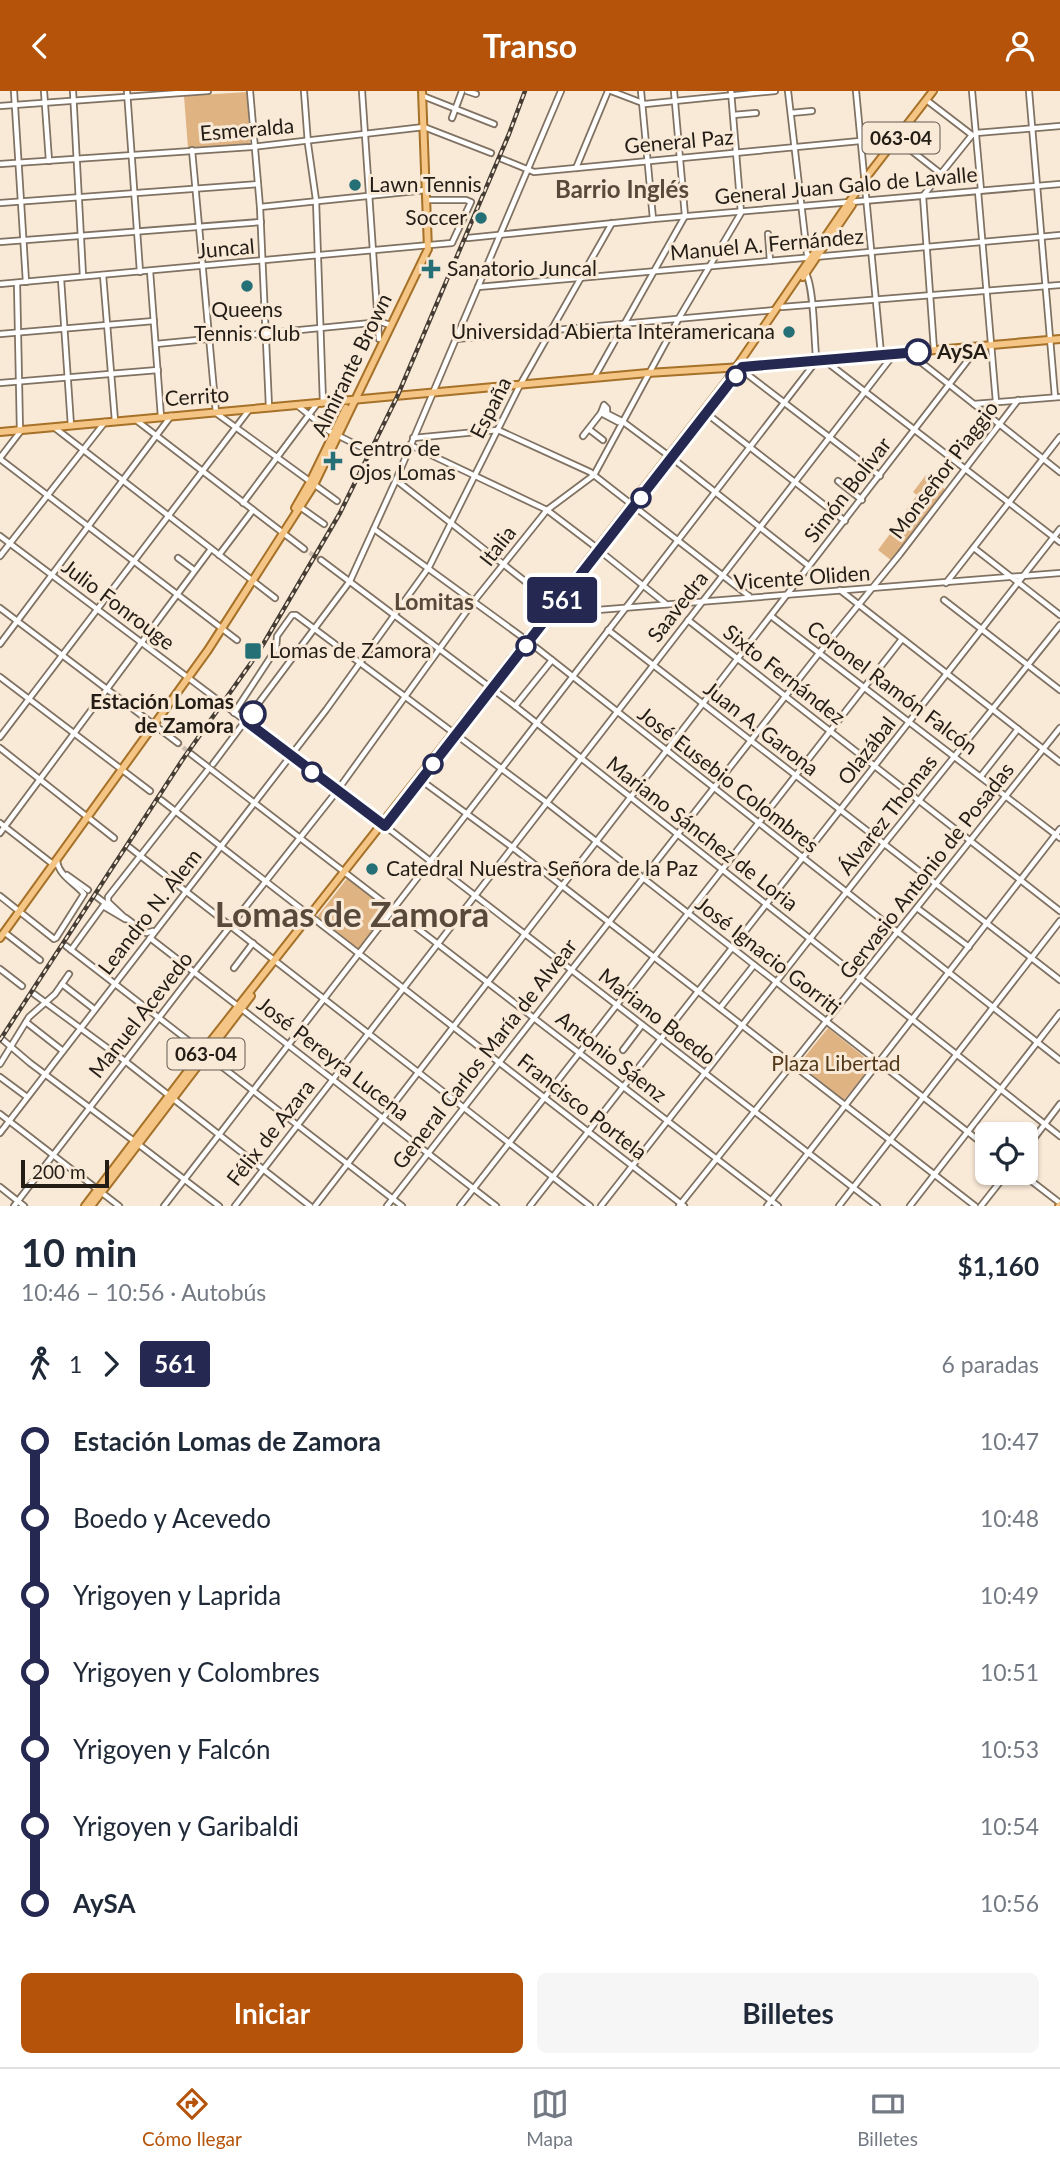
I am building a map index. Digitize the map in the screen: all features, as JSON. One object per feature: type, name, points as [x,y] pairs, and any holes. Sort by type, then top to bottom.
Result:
[{"type":"main road","name":"063-04","points":[[865,182],[935,91]]},
{"type":"main road","name":"063-04","points":[[85,1206],[548,614],[556,608],[706,413],[740,368],[865,182],[935,91]]},
{"type":"main road","name":"Almirante Brown","points":[[421,93],[426,245]]},
{"type":"main road","name":"Almirante Brown","points":[[281,532],[300,507],[426,245],[427,200],[424,190]]},
{"type":"main road","name":"Almirante Brown","points":[[352,400],[388,324]]},
{"type":"main road","name":"Cerrito","points":[[0,432],[1060,339]]},
{"type":"main road","name":"063-04","points":[[671,457],[740,368]]},
{"type":"main road","name":"Almirante Brown","points":[[1,934],[154,725],[312,483]]},
{"type":"main road","name":"063-04","points":[[91,1206],[99,1191]]},
{"type":"street","points":[[14,91],[26,282]]},
{"type":"street","points":[[44,91],[49,161]]},
{"type":"street","points":[[73,91],[83,277]]},
{"type":"street","points":[[0,106],[127,94],[208,91]]},
{"type":"street","points":[[250,91],[261,222],[269,408]]},
{"type":"street","points":[[243,503],[321,403],[316,200],[307,140],[304,91]]},
{"type":"street","points":[[362,91],[379,339]]},
{"type":"street","points":[[452,118],[462,91]]},
{"type":"street","points":[[467,91],[477,94]]},
{"type":"street","points":[[126,919],[108,899],[247,722],[350,581],[396,480],[561,91]]},
{"type":"street","points":[[576,168],[609,91],[642,104],[731,93],[775,91]]},
{"type":"street","points":[[641,91],[653,219]]},
{"type":"street","points":[[594,378],[685,216],[674,91]]},
{"type":"street","points":[[788,91],[807,254],[814,257]]},
{"type":"street","points":[[856,91],[881,354]]},
{"type":"street","points":[[972,91],[996,402]]},
{"type":"street","points":[[973,404],[1058,397],[1050,340],[1029,91]]},
{"type":"street","points":[[421,93],[494,124]]},
{"type":"street","points":[[731,93],[742,211]]},
{"type":"street","points":[[127,94],[140,272]]},
{"type":"street","points":[[929,102],[974,134],[1060,126]]},
{"type":"street","points":[[791,113],[812,111]]},
{"type":"street","points":[[733,115],[756,113]]},
{"type":"street","name":"Esmeralda","points":[[0,164],[254,146],[422,127],[491,153]]},
{"type":"street","points":[[934,350],[923,196],[974,134]]},
{"type":"street","name":"General Paz","points":[[502,159],[528,171],[860,141]]},
{"type":"street","points":[[899,141],[940,173]]},
{"type":"street","points":[[192,150],[216,413],[337,501]]},
{"type":"street","points":[[0,203],[258,184]]},
{"type":"street","name":"General Juan Galo de Lavalle","points":[[468,238],[685,216],[1060,184]]},
{"type":"street","points":[[260,207],[424,190]]},
{"type":"street","name":"Juncal","points":[[0,284],[454,242],[471,201],[427,200]]},
{"type":"street","name":"Italia","points":[[371,743],[474,601],[547,510],[594,475],[708,266],[742,211]]},
{"type":"street","points":[[0,242],[261,222]]},
{"type":"street","name":"España","points":[[326,710],[429,567],[520,385],[612,223]]},
{"type":"street","points":[[768,234],[770,261]]},
{"type":"street","name":"Manuel A. Fernández","points":[[478,287],[1060,235]]},
{"type":"street","points":[[150,271],[161,417]]},
{"type":"street","points":[[804,272],[820,360],[1060,543]]},
{"type":"street","points":[[103,275],[116,421]]},
{"type":"street","points":[[61,279],[71,426]]},
{"type":"street","points":[[17,283],[20,430],[0,458],[237,641]]},
{"type":"street","points":[[456,339],[1060,285]]},
{"type":"street","points":[[0,334],[154,321]]},
{"type":"street","points":[[156,344],[388,324]]},
{"type":"street","name":"Simón Bolívar","points":[[313,1206],[979,346]]},
{"type":"street","points":[[908,352],[1060,472]]},
{"type":"street","name":"Saavedra","points":[[512,847],[894,353]]},
{"type":"street","points":[[164,1206],[750,446],[820,360]]},
{"type":"street","points":[[740,368],[880,476]]},
{"type":"street","points":[[0,383],[158,370]]},
{"type":"street","name":"Monseñor Piaggio","points":[[609,922],[1018,400]]},
{"type":"street","points":[[298,405],[336,434],[363,448]]},
{"type":"street","points":[[0,737],[249,410]]},
{"type":"street","points":[[583,436],[603,412],[622,422],[671,457],[809,566]]},
{"type":"street","points":[[706,413],[845,521]]},
{"type":"street","points":[[0,644],[171,416]]},
{"type":"street","points":[[136,419],[304,549]]},
{"type":"street","points":[[0,556],[106,422]]},
{"type":"street","points":[[54,427],[275,598]]},
{"type":"street","points":[[413,437],[498,430],[594,475],[750,597]]},
{"type":"street","points":[[590,430],[603,440]]},
{"type":"street","points":[[946,583],[1060,437]]},
{"type":"street","points":[[410,445],[547,510],[666,604]]},
{"type":"street","points":[[396,480],[556,608]]},
{"type":"street","points":[[838,481],[862,500]]},
{"type":"street","points":[[300,507],[324,524]]},
{"type":"street","points":[[219,555],[253,510]]},
{"type":"street","name":"José Eusebio Colombres","points":[[374,529],[528,641],[616,713],[1060,1060]]},
{"type":"street","name":"Olazábal","points":[[530,1206],[1060,529]]},
{"type":"street","name":"Julio Fonrouge","points":[[0,536],[217,700]]},
{"type":"street","points":[[974,548],[1060,615]]},
{"type":"street","points":[[0,833],[2,825],[40,780],[211,549]]},
{"type":"street","points":[[178,558],[194,570]]},
{"type":"street","name":"Mariano Sánchez de Loria","points":[[321,560],[515,706],[1060,1136]]},
{"type":"street","name":"Vicente Oliden","points":[[556,608],[626,608],[1060,573]]},
{"type":"street","points":[[881,577],[879,583],[882,588]]},
{"type":"street","points":[[840,589],[1060,762]]},
{"type":"street","points":[[944,600],[1060,690]]},
{"type":"street","points":[[0,608],[178,743]]},
{"type":"street","name":"José Ignacio Gorriti","points":[[234,713],[276,648],[277,636],[294,614],[596,841],[975,1138]]},
{"type":"street","name":"Coronel Ramón Falcón","points":[[771,616],[1058,836]]},
{"type":"street","name":"Sixto Fernández","points":[[688,620],[1060,911]]},
{"type":"street","name":"Álvarez Thomas","points":[[601,1206],[884,844],[1060,625]]},
{"type":"street","name":"Juan A. Garona","points":[[608,630],[1060,980]]},
{"type":"street","points":[[460,1206],[902,639]]},
{"type":"street","points":[[515,706],[552,660]]},
{"type":"street","points":[[0,677],[149,791]]},
{"type":"street","name":"Mariano Boedo","points":[[217,700],[877,1206]]},
{"type":"street","name":"Leandro N. Alem","points":[[0,1133],[326,710]]},
{"type":"street","points":[[154,725],[181,744],[177,745],[154,725]]},
{"type":"street","points":[[981,776],[1018,729]]},
{"type":"street","name":"Gervasio Antonio de Posadas","points":[[681,1205],[1060,729]]},
{"type":"street","name":"Manuel Acevedo","points":[[16,1204],[230,925],[337,791],[371,743]]},
{"type":"street","points":[[0,748],[114,838]]},
{"type":"street","name":"Antonio Sáenz","points":[[190,752],[208,765],[211,768],[206,768],[190,755],[190,752]]},
{"type":"street","name":"Antonio Sáenz","points":[[191,754],[778,1206]]},
{"type":"street","points":[[420,779],[512,847],[934,1175],[978,1206],[996,1185]]},
{"type":"street","name":"Francisco Portela","points":[[161,800],[681,1205]]},
{"type":"street","points":[[0,896],[54,939],[87,890],[66,871],[54,865],[2,825]]},
{"type":"street","points":[[766,1206],[986,923],[1058,836],[1060,829]]},
{"type":"street","points":[[129,847],[590,1206]]},
{"type":"street","name":"Félix de Azara","points":[[235,1206],[512,847]]},
{"type":"street","points":[[97,897],[144,932],[147,937],[140,950]]},
{"type":"street","points":[[126,919],[103,907],[68,948],[402,1206]]},
{"type":"street","points":[[917,908],[969,947]]},
{"type":"street","points":[[839,1206],[1060,921]]},
{"type":"street","name":"General Carlos María de Alvear","points":[[387,1206],[609,922]]},
{"type":"street","points":[[144,932],[151,932],[159,925]]},
{"type":"street","points":[[1,934],[40,960]]},
{"type":"street","name":"José Pereyra Lucena","points":[[150,938],[496,1206]]},
{"type":"street","points":[[234,968],[253,943]]},
{"type":"street","points":[[720,1008],[754,965]]},
{"type":"street","points":[[0,969],[22,986]]},
{"type":"street","points":[[0,1064],[26,1022],[54,996],[69,974]]},
{"type":"street","points":[[62,984],[94,1009]]},
{"type":"street","points":[[34,995],[125,1061],[313,1206]]},
{"type":"street","points":[[910,1206],[1060,1013]]},
{"type":"street","points":[[26,1022],[63,1051]]},
{"type":"street","points":[[623,1050],[642,1025]]},
{"type":"street","points":[[3,1040],[219,1206]]},
{"type":"street","points":[[0,1077],[27,1097]]},
{"type":"street","points":[[1038,1133],[1060,1104]]},
{"type":"street","points":[[0,1114],[118,1206]]},
{"type":"street","points":[[1036,1185],[1060,1205]]},
{"type":"street","points":[[0,1187],[16,1204],[24,1206]]},
{"type":"green space","points":[[247,92],[250,144],[188,148],[184,96]]},
{"type":"green space","points":[[926,475],[946,490],[892,561],[878,550],[907,511],[917,495],[913,492]]},
{"type":"green space","points":[[349,876],[391,909],[359,950],[317,917]]},
{"type":"green space","name":"Plaza Libertad","points":[[828,1028],[873,1064],[844,1100],[799,1064]]},
{"type":"tunnel","points":[[304,549],[321,560]]},
{"type":"tunnel","points":[[178,743],[191,754]]},
{"type":"railway","points":[[0,1040],[183,759],[258,653],[340,513],[397,397],[525,91]]},
{"type":"bus line","name":"561","points":[[253,714],[247,722],[385,826],[742,367],[918,352]]},
{"type":"place","name":"Lawn Tennis","points":[[355,185]]},
{"type":"place","name":"Soccer","points":[[481,218]]},
{"type":"place","name":"Sanatorio Juncal","points":[[431,269]]},
{"type":"place","name":"Queens Tennis Club","points":[[247,286]]},
{"type":"place","name":"Universidad Abierta Interamericana","points":[[789,332]]},
{"type":"place","name":"AySA","points":[[918,352]]},
{"type":"place","name":"Centro de Ojos Lomas","points":[[333,461]]},
{"type":"place","name":"Lomas de Zamora","points":[[253,651]]},
{"type":"place","name":"Estación Lomas de Zamora","points":[[253,714]]},
{"type":"place","name":"Catedral Nuestra Señora de la Paz","points":[[372,869]]},
{"type":"district","name":"Barrio Inglés","points":[[622,190]]},
{"type":"district","name":"Lomitas","points":[[434,602]]},
{"type":"district","name":"Lomas de Zamora","points":[[352,915]]}]
